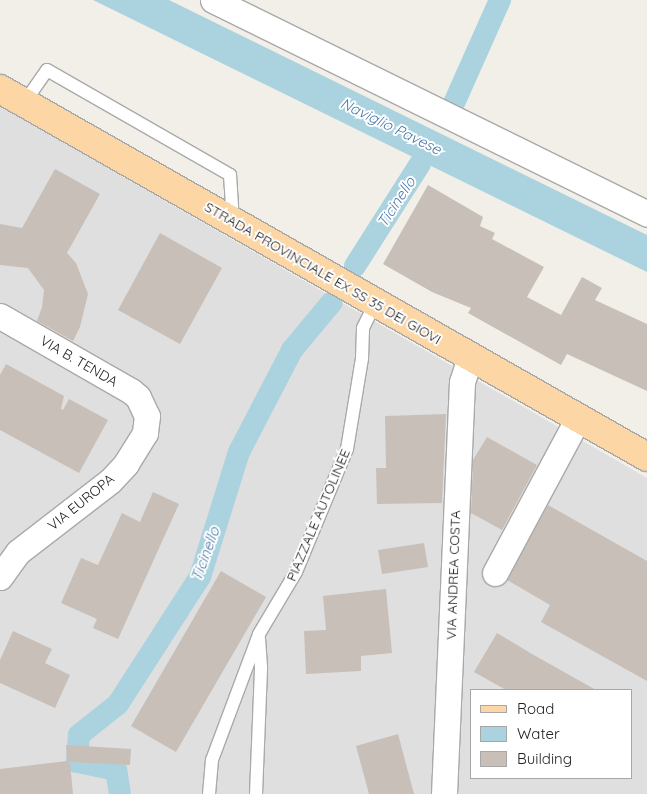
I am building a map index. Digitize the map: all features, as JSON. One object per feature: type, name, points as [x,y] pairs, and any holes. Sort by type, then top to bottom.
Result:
[{"type":"main road","name":"STRADA PROVINCIALE EX SS 35 DEI GIOVI","points":[[0,89],[647,457]]},
{"type":"street","points":[[213,0],[647,214]]},
{"type":"street","name":"VIA B. TENDA","points":[[0,316],[131,391],[138,397],[147,416]]},
{"type":"street","name":"VIA ANDREA COSTA","points":[[444,794],[462,382],[470,357]]},
{"type":"street","name":"VIA EUROPA","points":[[0,578],[18,552],[110,481],[126,464],[145,433],[147,416]]},
{"type":"street","points":[[495,573],[578,418]]},
{"type":"lane","points":[[24,103],[47,70],[64,79],[230,175],[234,222]]},
{"type":"lane","name":"PIAZZALE AUTOLINEE","points":[[209,794],[212,760],[259,634],[296,572],[347,449],[362,358],[363,328],[375,303]]},
{"type":"lane","points":[[256,794],[261,667],[259,634]]},
{"type":"shaded area","points":[[0,106],[647,478],[647,794],[0,794]]},
{"type":"water","name":"Naviglio Pavese","points":[[93,0],[169,0],[647,235],[647,272]]},
{"type":"building","points":[[55,169],[100,194],[67,253],[76,263],[88,294],[80,327],[73,341],[37,321],[42,307],[44,290],[28,268],[0,265],[0,224],[22,228]]},
{"type":"building","points":[[428,185],[483,217],[480,226],[495,233],[492,239],[544,267],[527,297],[561,315],[582,277],[602,288],[595,300],[647,324],[647,391],[567,354],[561,365],[468,313],[471,308],[432,292],[383,264]]},
{"type":"building","points":[[160,233],[222,268],[180,344],[118,310]]},
{"type":"building","points":[[6,364],[64,396],[61,409],[63,410],[69,399],[108,420],[79,473],[0,430],[0,375]]},
{"type":"building","points":[[446,414],[442,503],[377,504],[376,468],[386,468],[385,416]]},
{"type":"building","points":[[487,437],[537,465],[502,530],[471,513],[473,460]]},
{"type":"building","points":[[153,492],[179,504],[118,639],[93,628],[97,619],[61,603],[81,558],[98,565],[122,513],[140,522]]},
{"type":"building","points":[[548,505],[647,561],[647,681],[541,622],[550,605],[507,580]]},
{"type":"building","points":[[424,543],[428,567],[382,574],[378,550]]},
{"type":"building","points":[[221,571],[266,597],[176,752],[131,726]]},
{"type":"building","points":[[386,589],[392,653],[361,656],[361,671],[306,674],[304,631],[326,630],[323,596]]},
{"type":"building","points":[[13,631],[52,649],[45,663],[70,675],[55,708],[0,683],[0,660]]},
{"type":"building","points":[[497,633],[594,689],[504,689],[474,672]]},
{"type":"building","points":[[398,734],[414,794],[369,794],[356,746]]},
{"type":"building","points":[[66,745],[131,749],[130,765],[70,762],[73,794],[0,794],[0,769],[67,761]]},
{"type":"waterway","name":"Ticinello","points":[[455,101],[500,0]]},
{"type":"waterway","name":"Ticinello","points":[[355,266],[420,164]]},
{"type":"waterway","name":"Ticinello","points":[[120,794],[116,770],[77,762],[79,735],[118,704],[200,577],[239,452],[292,350],[332,302]]}]
